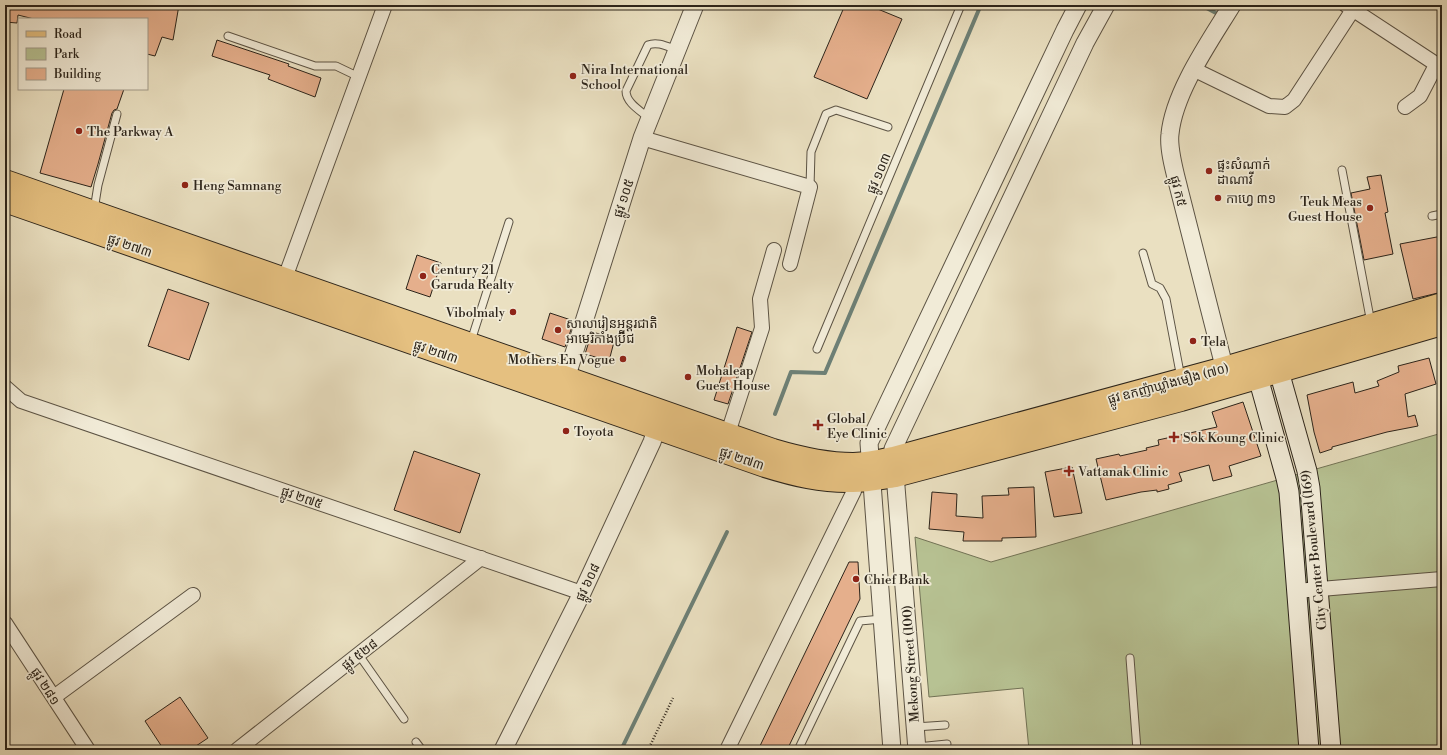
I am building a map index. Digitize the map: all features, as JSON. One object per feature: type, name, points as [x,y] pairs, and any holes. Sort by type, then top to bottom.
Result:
[{"type":"main road","name":"ផ្លូវ ២៧៣","points":[[5,181],[94,222],[660,419],[795,475],[821,480],[862,472]]},
{"type":"main road","name":"ផ្លូវ ២៧៣","points":[[5,201],[94,222]]},
{"type":"main road","name":"ផ្លូវ ឧកញ៉ាឃ្លាំងមឿង (៧០)","points":[[894,467],[1255,369],[1371,325],[1442,304]]},
{"type":"main road","name":"ផ្លូវ ឧកញ៉ាឃ្លាំងមឿង (៧០)","points":[[1276,362],[1442,324]]},
{"type":"main road","name":"ផ្លូវ ២៧៣","points":[[415,334],[470,343],[564,386]]},
{"type":"main road","name":"City Center Boulevard (169)","points":[[1276,362],[1307,471],[1312,510],[1331,750]]},
{"type":"main road","name":"City Center Boulevard (169)","points":[[1255,369],[1286,478],[1288,492],[1309,750]]},
{"type":"main road","name":"ផ្លូវ ឧកញ៉ាឃ្លាំងមឿង (៧០)","points":[[894,467],[1181,380],[1227,377]]},
{"type":"main road","name":"ផ្លូវ ២៧៣","points":[[660,419],[728,433],[773,450],[800,458],[862,472]]},
{"type":"main road","points":[[862,472],[894,467]]},
{"type":"street","points":[[282,288],[385,5]]},
{"type":"street","name":"ផ្លូវ ១០៥","points":[[564,386],[642,138],[695,5]]},
{"type":"street","name":"Mekong Street (100)","points":[[892,750],[882,619],[862,472],[868,443],[1078,5]]},
{"type":"street","name":"Mekong Street (100)","points":[[917,749],[893,449],[1106,5]]},
{"type":"street","name":"ផ្លូវ ក៥","points":[[1227,377],[1172,162],[1169,135],[1175,110],[1193,69],[1232,5]]},
{"type":"street","points":[[1193,69],[1269,106],[1285,107],[1294,100],[1352,6],[1439,66],[1420,96],[1405,107]]},
{"type":"street","points":[[642,138],[810,188],[790,264]]},
{"type":"street","points":[[728,433],[762,328],[760,299],[774,250]]},
{"type":"street","name":"ផ្លូវ ២៧៥","points":[[5,387],[21,401],[582,593]]},
{"type":"street","name":"ផ្លូវ ៦០៨","points":[[503,750],[582,593],[652,442],[660,419]]},
{"type":"street","points":[[727,750],[862,472]]},
{"type":"street","name":"ផ្លូវ ៥២៨","points":[[237,750],[252,746],[359,654],[481,558]]},
{"type":"street","points":[[1296,591],[1442,579]]},
{"type":"street","points":[[54,698],[193,595]]},
{"type":"street","name":"ផ្លូវ ២៨១","points":[[5,623],[88,750]]},
{"type":"lane","name":"ផ្លូវ ១០៣","points":[[817,349],[961,5]]},
{"type":"lane","points":[[228,36],[315,66],[336,66],[359,76]]},
{"type":"lane","points":[[650,119],[628,100],[626,91],[648,45],[653,43],[677,50]]},
{"type":"lane","points":[[810,188],[811,152],[826,114],[836,110],[888,128]]},
{"type":"lane","points":[[94,222],[98,185],[117,114]]},
{"type":"lane","points":[[1342,170],[1371,325]]},
{"type":"lane","points":[[1432,216],[1442,214]]},
{"type":"lane","points":[[470,343],[508,222]]},
{"type":"lane","points":[[1143,253],[1152,284],[1160,288],[1166,299],[1181,380]]},
{"type":"lane","points":[[798,750],[860,621],[882,619]]},
{"type":"lane","points":[[359,654],[404,719]]},
{"type":"lane","points":[[1130,658],[1137,750]]},
{"type":"lane","points":[[915,727],[945,725]]},
{"type":"lane","points":[[416,742],[422,750]]},
{"type":"lane","points":[[917,749],[947,744]]},
{"type":"path","points":[[648,750],[673,698]]},
{"type":"green space","points":[[1442,433],[1442,750],[1029,750],[1023,688],[929,697],[915,537],[991,562]]},
{"type":"building","points":[[5,5],[179,5],[173,40],[162,37],[155,56],[148,54],[148,18],[30,18],[18,15],[17,23],[5,22]]},
{"type":"building","points":[[845,5],[868,5],[902,19],[867,99],[814,77]]},
{"type":"building","points":[[217,40],[289,64],[288,66],[321,78],[315,97],[268,79],[270,75],[212,56]]},
{"type":"building","name":"The Parkway A","points":[[64,90],[124,90],[117,109],[112,113],[91,187],[40,173]]},
{"type":"building","points":[[1381,175],[1388,212],[1385,213],[1393,254],[1364,260],[1351,193],[1370,189],[1367,177]]},
{"type":"building","points":[[1442,236],[1442,292],[1413,299],[1400,244]]},
{"type":"building","name":"Century 21 Garuda Realty","points":[[417,255],[441,263],[430,297],[406,289]]},
{"type":"building","points":[[168,289],[209,303],[189,360],[148,346]]},
{"type":"building","name":"សាលារៀនអន្តរជាតិ អាមេរិកាំងប្រ៊ីជ","points":[[550,313],[574,321],[565,347],[542,339]]},
{"type":"building","points":[[737,327],[752,332],[728,404],[714,400]]},
{"type":"building","points":[[592,332],[615,338],[609,361],[585,354]]},
{"type":"building","points":[[1429,358],[1436,384],[1405,394],[1408,417],[1415,415],[1418,426],[1387,432],[1332,447],[1332,449],[1320,453],[1314,432],[1307,395],[1353,382],[1355,393],[1379,386],[1377,381],[1399,372],[1398,366]]},
{"type":"building","points":[[1243,402],[1261,456],[1229,466],[1232,476],[1213,481],[1209,465],[1179,473],[1182,481],[1168,485],[1169,489],[1157,492],[1157,490],[1141,492],[1106,500],[1096,459],[1119,454],[1120,456],[1147,450],[1146,448],[1159,445],[1158,440],[1217,427],[1212,412]]},
{"type":"building","points":[[414,451],[480,474],[460,533],[394,510]]},
{"type":"building","points":[[1072,467],[1082,513],[1054,517],[1045,472]]},
{"type":"building","points":[[1034,487],[1036,537],[1002,538],[1002,541],[963,541],[964,532],[929,529],[932,492],[957,494],[956,516],[983,518],[982,496],[1009,495],[1008,488]]},
{"type":"building","points":[[849,562],[858,562],[860,599],[787,750],[758,750]]},
{"type":"building","points":[[180,697],[208,738],[190,750],[164,750],[145,721]]},
{"type":"waterway","points":[[1201,5],[1216,13]]},
{"type":"waterway","points":[[775,414],[791,372],[825,373],[980,7]]},
{"type":"waterway","points":[[621,750],[727,532]]},
{"type":"place","name":"Nira International School","points":[[573,76]]},
{"type":"place","name":"The Parkway A","points":[[79,131]]},
{"type":"place","name":"ផ្ទះសំណាក់ ដាណាវី","points":[[1209,171]]},
{"type":"place","name":"Heng Samnang","points":[[185,185]]},
{"type":"place","name":"កាហ្វេ ៣១","points":[[1218,198]]},
{"type":"place","name":"Teuk Meas Guest House","points":[[1370,208]]},
{"type":"place","name":"Century 21 Garuda Realty","points":[[423,276]]},
{"type":"place","name":"Vibolmaly","points":[[513,312]]},
{"type":"place","name":"សាលារៀនអន្តរជាតិ អាមេរិកាំងប្រ៊ីជ","points":[[558,330]]},
{"type":"place","name":"Tela","points":[[1193,341]]},
{"type":"place","name":"Mothers En Vogue","points":[[623,359]]},
{"type":"place","name":"Mohaleap Guest House","points":[[688,377]]},
{"type":"place","name":"Global Eye Clinic","points":[[818,425]]},
{"type":"place","name":"Toyota","points":[[566,431]]},
{"type":"place","name":"Sok Koung Clinic","points":[[1174,437]]},
{"type":"place","name":"Vattanak Clinic","points":[[1069,471]]},
{"type":"place","name":"Chief Bank","points":[[856,579]]}]
